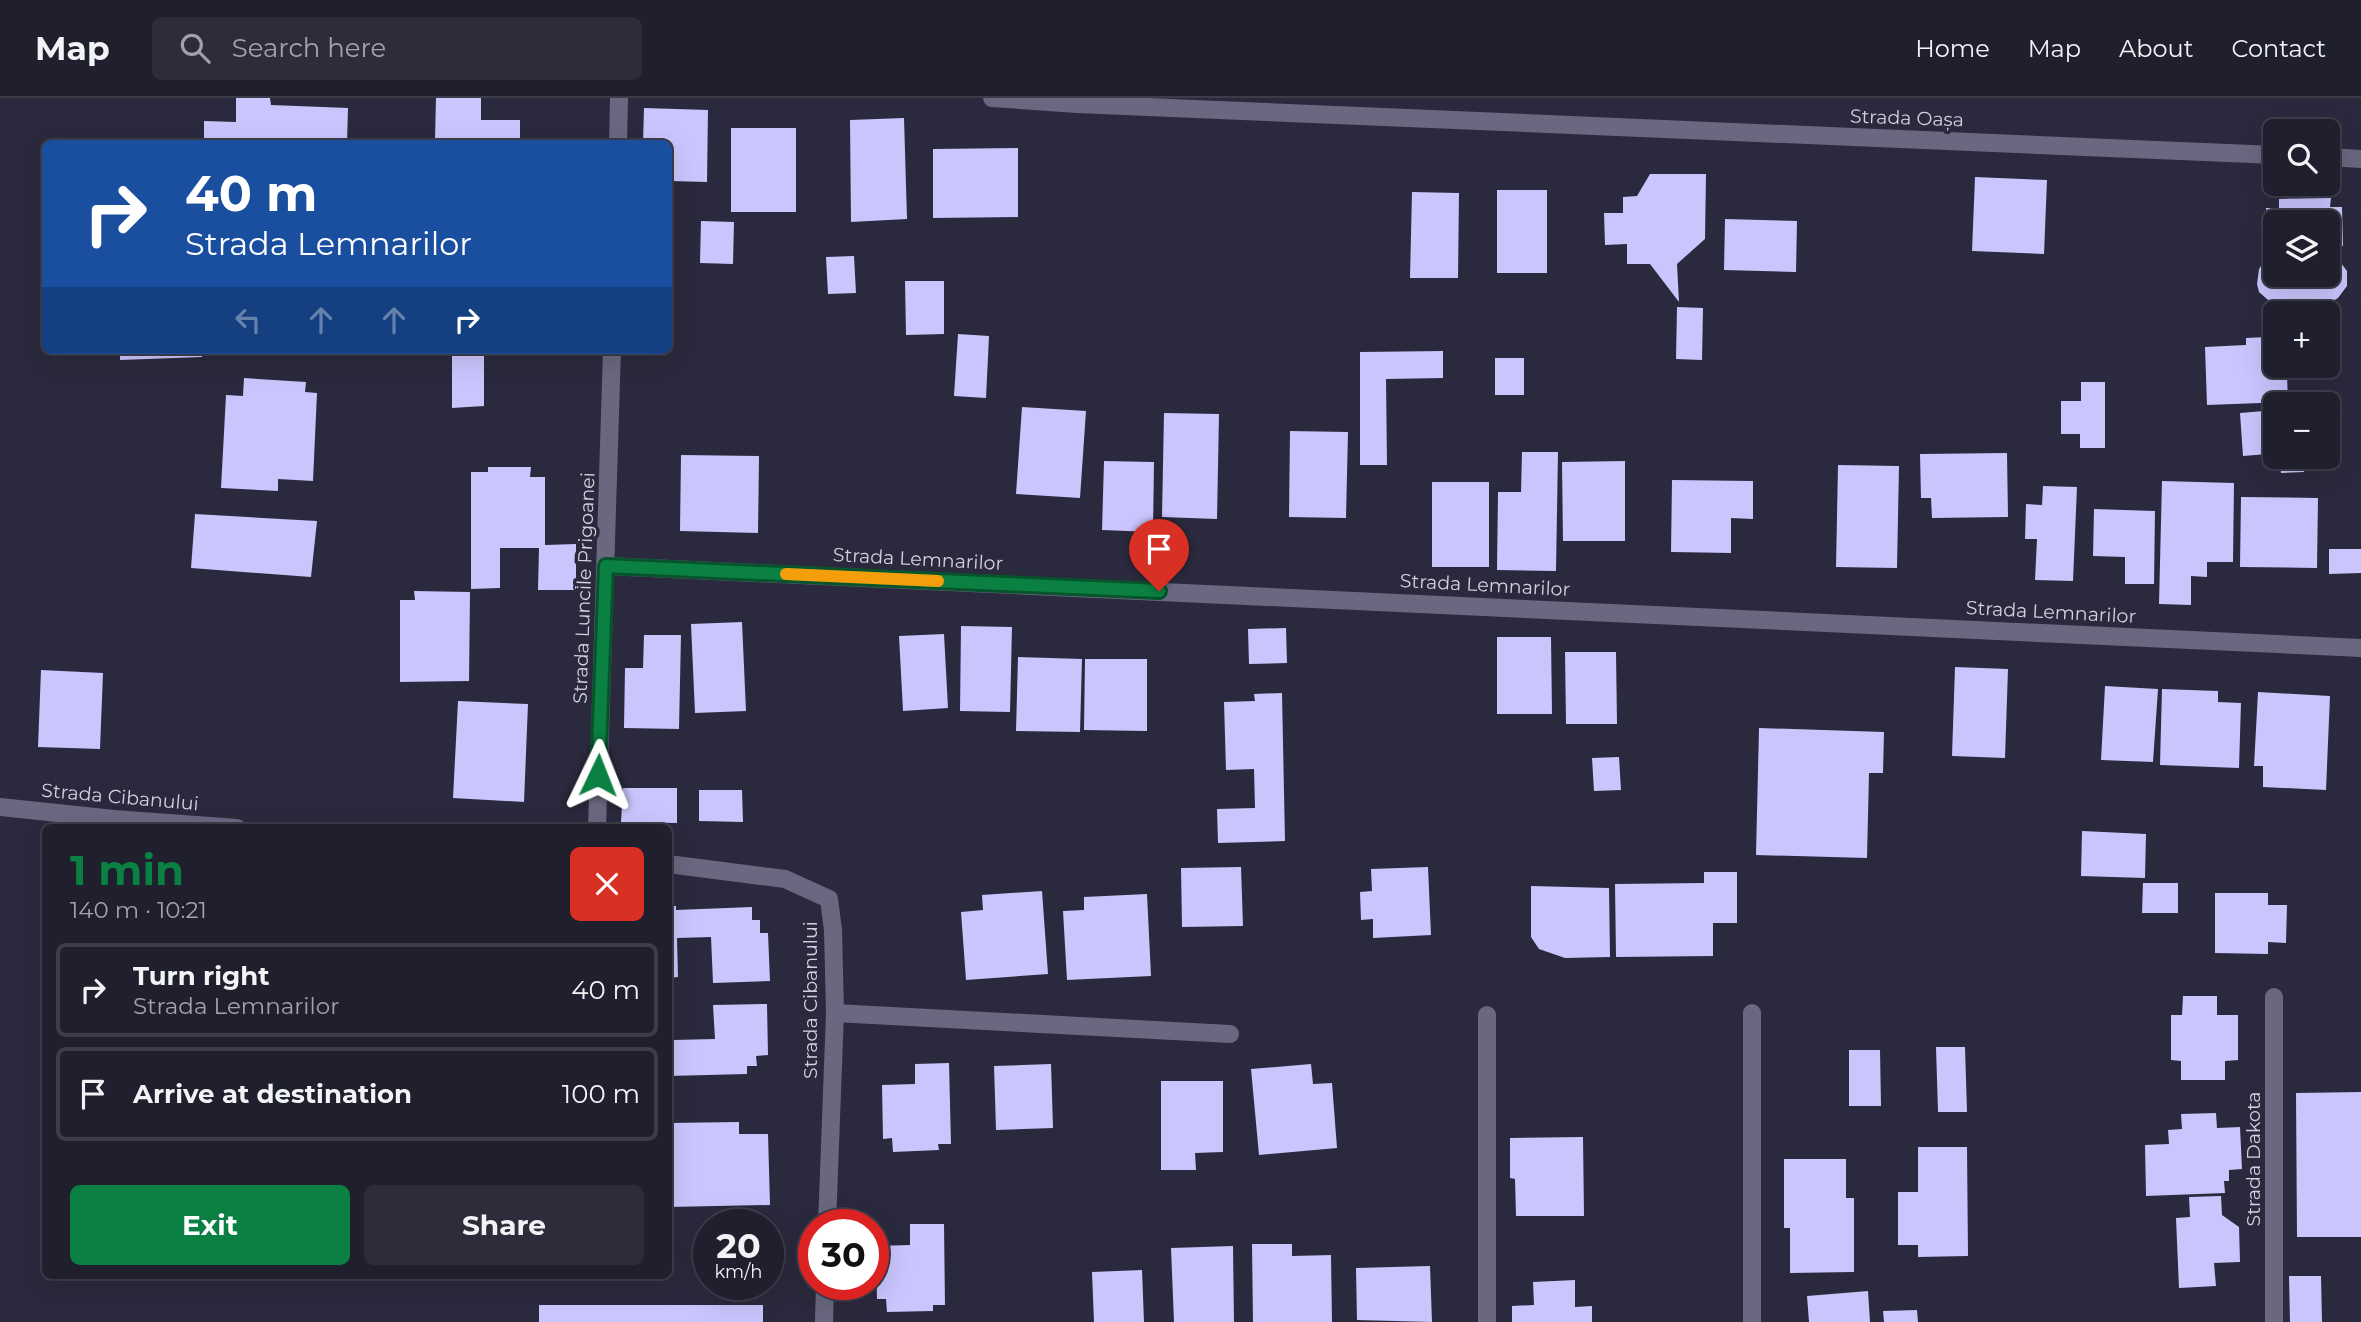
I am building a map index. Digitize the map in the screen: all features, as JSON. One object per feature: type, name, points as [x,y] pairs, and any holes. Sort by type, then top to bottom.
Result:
[{"type":"street","points":[[618,140],[620,98]]},
{"type":"street","name":"Strada Oașa","points":[[992,98],[1077,104],[2263,154]]},
{"type":"street","points":[[2340,158],[2361,159]]},
{"type":"street","name":"Strada Luncile Prigoanei","points":[[597,824],[612,354]]},
{"type":"street","name":"Strada Lemnarilor","points":[[606,566],[2361,648]]},
{"type":"street","name":"Strada Cibanului","points":[[0,807],[182,824]]},
{"type":"street","name":"Strada Cibanului","points":[[672,865],[785,879],[829,899],[834,930],[835,1013],[828,1209]]},
{"type":"street","name":"Strada Dakota","points":[[2274,997],[2274,1322]]},
{"type":"street","points":[[835,1013],[1230,1034]]},
{"type":"street","points":[[1752,1013],[1752,1322]]},
{"type":"street","points":[[1487,1014],[1487,1322]]},
{"type":"street","points":[[824,1322],[825,1300]]},
{"type":"building","points":[[236,98],[270,98],[271,105],[348,108],[347,140],[204,140],[204,121],[236,122]]},
{"type":"building","points":[[436,98],[481,98],[481,120],[520,120],[520,140],[435,140]]},
{"type":"building","points":[[644,108],[708,110],[707,182],[672,181],[672,140],[643,140]]},
{"type":"building","points":[[904,118],[907,219],[851,222],[850,120]]},
{"type":"building","points":[[731,128],[796,128],[796,212],[731,212]]},
{"type":"building","points":[[1018,148],[1018,217],[933,218],[933,149]]},
{"type":"building","points":[[1650,174],[1706,174],[1705,239],[1677,264],[1679,302],[1650,264],[1627,264],[1627,244],[1605,245],[1604,213],[1623,213],[1623,197],[1637,196]]},
{"type":"building","points":[[1975,177],[2047,180],[2044,254],[1972,251]]},
{"type":"building","points":[[1497,190],[1547,190],[1547,273],[1497,273]]},
{"type":"building","points":[[1412,192],[1459,193],[1458,278],[1410,278]]},
{"type":"building","points":[[2331,198],[2330,207],[2342,207],[2343,246],[2340,246],[2340,210],[2266,210],[2279,208],[2279,199]]},
{"type":"building","points":[[1725,219],[1797,221],[1796,272],[1724,270]]},
{"type":"building","points":[[701,221],[734,222],[733,264],[700,263]]},
{"type":"building","points":[[854,256],[856,293],[828,294],[826,257]]},
{"type":"building","points":[[2340,262],[2347,271],[2347,286],[2333,301],[2269,301],[2259,292],[2259,269],[2263,263],[2263,287],[2340,287]]},
{"type":"building","points":[[905,281],[944,281],[944,334],[906,335]]},
{"type":"building","points":[[1677,307],[1703,308],[1702,360],[1676,359]]},
{"type":"building","points":[[958,334],[989,336],[986,398],[954,396]]},
{"type":"building","points":[[2263,337],[2263,378],[2287,378],[2288,392],[2263,392],[2263,403],[2207,405],[2205,347],[2246,345],[2246,338]]},
{"type":"building","points":[[1443,351],[1443,378],[1386,379],[1387,465],[1360,465],[1360,352]]},
{"type":"building","points":[[120,354],[202,354],[202,357],[120,360]]},
{"type":"building","points":[[452,354],[484,354],[484,406],[452,408]]},
{"type":"building","points":[[1495,358],[1524,358],[1524,395],[1495,395]]},
{"type":"building","points":[[244,378],[306,382],[305,392],[317,393],[313,481],[278,479],[278,491],[221,488],[226,395],[243,396]]},
{"type":"building","points":[[2081,382],[2105,382],[2105,448],[2080,448],[2080,434],[2061,434],[2061,401],[2081,401]]},
{"type":"building","points":[[1022,407],[1086,411],[1080,498],[1016,494]]},
{"type":"building","points":[[2263,411],[2263,454],[2243,456],[2240,413]]},
{"type":"building","points":[[1164,413],[1219,414],[1217,519],[1162,517]]},
{"type":"building","points":[[1290,431],[1348,432],[1346,518],[1289,517]]},
{"type":"building","points":[[1522,452],[1558,452],[1556,571],[1497,570],[1498,492],[1521,492]]},
{"type":"building","points":[[2007,453],[2008,517],[1932,518],[1931,498],[1921,498],[1920,454]]},
{"type":"building","points":[[681,455],[759,456],[758,533],[680,531]]},
{"type":"building","points":[[1104,461],[1154,462],[1153,532],[1102,530]]},
{"type":"building","points":[[1625,461],[1625,541],[1563,541],[1562,462]]},
{"type":"building","points":[[1838,465],[1899,466],[1897,568],[1836,567]]},
{"type":"building","points":[[488,467],[531,467],[530,477],[545,477],[545,545],[576,544],[576,590],[538,590],[539,548],[500,548],[500,588],[471,589],[471,472],[488,472]]},
{"type":"building","points":[[2281,469],[2304,469],[2304,472],[2281,473]]},
{"type":"building","points":[[1672,480],[1753,481],[1753,519],[1731,518],[1731,553],[1671,552]]},
{"type":"building","points":[[2162,481],[2234,483],[2233,562],[2207,562],[2207,577],[2191,576],[2191,605],[2159,604]]},
{"type":"building","points":[[1432,482],[1489,482],[1489,567],[1432,567]]},
{"type":"building","points":[[2043,486],[2077,487],[2073,581],[2035,580],[2037,539],[2025,539],[2026,504],[2042,505]]},
{"type":"building","points":[[2241,497],[2318,498],[2317,568],[2240,567]]},
{"type":"building","points":[[2094,509],[2155,511],[2154,584],[2125,584],[2125,557],[2093,556]]},
{"type":"building","points":[[195,514],[317,521],[311,577],[191,568]]},
{"type":"building","points":[[2329,549],[2361,549],[2361,573],[2329,574]]},
{"type":"building","points":[[414,591],[470,592],[469,681],[400,682],[400,600],[415,600]]},
{"type":"building","points":[[742,622],[746,711],[695,713],[691,624]]},
{"type":"building","points":[[961,626],[1012,627],[1010,712],[960,711]]},
{"type":"building","points":[[1286,628],[1287,663],[1249,664],[1248,629]]},
{"type":"building","points":[[944,634],[948,708],[903,711],[899,636]]},
{"type":"building","points":[[644,635],[681,635],[679,729],[624,728],[625,668],[643,668]]},
{"type":"building","points":[[1497,637],[1551,637],[1552,714],[1497,714]]},
{"type":"building","points":[[1565,652],[1616,652],[1617,724],[1566,724]]},
{"type":"building","points":[[1018,657],[1082,659],[1080,732],[1016,731]]},
{"type":"building","points":[[1085,659],[1147,659],[1147,731],[1084,730]]},
{"type":"building","points":[[1955,667],[2008,669],[2005,758],[1952,756]]},
{"type":"building","points":[[41,670],[103,673],[100,749],[38,747]]},
{"type":"building","points":[[2105,686],[2158,689],[2153,762],[2101,760]]},
{"type":"building","points":[[2162,689],[2218,691],[2218,702],[2241,703],[2239,768],[2160,765]]},
{"type":"building","points":[[2258,692],[2330,696],[2326,790],[2263,787],[2263,766],[2254,766]]},
{"type":"building","points":[[1282,693],[1285,841],[1218,843],[1217,809],[1255,808],[1254,769],[1226,770],[1224,702],[1255,701],[1254,694]]},
{"type":"building","points":[[458,701],[528,704],[524,802],[453,798]]},
{"type":"building","points":[[1759,728],[1884,732],[1883,773],[1869,773],[1867,858],[1756,855]]},
{"type":"building","points":[[1619,757],[1621,790],[1594,791],[1592,758]]},
{"type":"building","points":[[623,788],[677,788],[677,823],[621,822]]},
{"type":"building","points":[[699,790],[742,790],[743,822],[699,821]]},
{"type":"building","points":[[2082,831],[2146,834],[2145,878],[2081,876]]},
{"type":"building","points":[[1241,867],[1243,926],[1182,927],[1181,868]]},
{"type":"building","points":[[1428,867],[1431,935],[1373,938],[1373,919],[1361,920],[1360,892],[1372,891],[1371,869]]},
{"type":"building","points":[[1704,872],[1737,872],[1737,923],[1713,923],[1713,956],[1616,957],[1615,884],[1704,883]]},
{"type":"building","points":[[2143,883],[2178,883],[2178,913],[2142,913]]},
{"type":"building","points":[[1531,886],[1609,888],[1610,957],[1565,958],[1539,949],[1531,937]]},
{"type":"building","points":[[1042,891],[1048,974],[966,980],[961,912],[983,910],[982,895]]},
{"type":"building","points":[[2215,893],[2268,893],[2268,905],[2287,905],[2286,943],[2268,942],[2268,954],[2215,953]]},
{"type":"building","points":[[1147,894],[1151,976],[1067,980],[1063,911],[1084,910],[1084,897]]},
{"type":"building","points":[[672,906],[676,906],[676,910],[752,907],[752,920],[760,920],[760,933],[768,933],[770,981],[713,983],[711,937],[677,938],[678,977],[672,978]]},
{"type":"building","points":[[2183,996],[2217,996],[2217,1015],[2238,1015],[2238,1060],[2225,1061],[2225,1080],[2181,1080],[2181,1061],[2171,1060],[2171,1015],[2182,1015]]},
{"type":"building","points":[[672,1003],[673,1040],[715,1039],[713,1005],[767,1004],[768,1055],[756,1056],[757,1066],[747,1066],[747,1074],[672,1076]]},
{"type":"building","points":[[1936,1047],[1965,1047],[1967,1112],[1938,1112]]},
{"type":"building","points":[[1849,1050],[1880,1050],[1881,1106],[1849,1106]]},
{"type":"building","points":[[949,1063],[951,1144],[938,1144],[939,1150],[893,1152],[892,1138],[883,1139],[882,1085],[915,1084],[915,1064]]},
{"type":"building","points":[[1051,1064],[1053,1128],[996,1130],[994,1066]]},
{"type":"building","points":[[1311,1064],[1313,1084],[1332,1083],[1337,1148],[1259,1155],[1251,1069]]},
{"type":"building","points":[[1161,1081],[1223,1081],[1223,1152],[1195,1153],[1196,1170],[1161,1170]]},
{"type":"building","points":[[2361,1092],[2361,1237],[2297,1237],[2296,1093]]},
{"type":"building","points":[[2216,1113],[2217,1128],[2240,1127],[2242,1169],[2229,1170],[2229,1181],[2224,1181],[2225,1193],[2146,1196],[2145,1145],[2169,1144],[2168,1130],[2182,1129],[2181,1114]]},
{"type":"building","points":[[739,1122],[739,1134],[768,1134],[770,1205],[672,1207],[672,1123]]},
{"type":"building","points":[[1583,1137],[1584,1216],[1516,1216],[1515,1179],[1510,1178],[1510,1138]]},
{"type":"building","points":[[1918,1147],[1967,1147],[1968,1256],[1918,1257],[1918,1245],[1898,1245],[1898,1192],[1918,1192]]},
{"type":"building","points":[[1784,1159],[1846,1159],[1846,1198],[1854,1198],[1854,1272],[1790,1273],[1790,1228],[1784,1228]]},
{"type":"building","points":[[2221,1196],[2222,1215],[2239,1227],[2240,1262],[2214,1263],[2216,1286],[2179,1288],[2176,1218],[2190,1217],[2189,1197]]},
{"type":"building","points":[[910,1224],[944,1224],[945,1305],[933,1305],[933,1311],[887,1312],[889,1246],[910,1245]]},
{"type":"building","points":[[1252,1244],[1292,1244],[1292,1256],[1331,1255],[1332,1322],[1253,1322]]},
{"type":"building","points":[[1233,1246],[1234,1322],[1174,1322],[1171,1248]]},
{"type":"building","points":[[1430,1266],[1432,1322],[1357,1320],[1356,1268]]},
{"type":"building","points":[[1142,1270],[1144,1322],[1094,1322],[1092,1272]]},
{"type":"building","points":[[2289,1276],[2321,1276],[2322,1322],[2290,1322]]},
{"type":"building","points":[[1575,1280],[1575,1307],[1592,1306],[1592,1322],[1512,1322],[1512,1306],[1534,1305],[1533,1282]]},
{"type":"building","points":[[1868,1291],[1870,1322],[1809,1322],[1807,1296]]},
{"type":"building","points":[[539,1305],[763,1305],[763,1322],[539,1322]]},
{"type":"building","points":[[1917,1310],[1918,1322],[1884,1322],[1883,1311]]},
{"type":"slow traffic","points":[[786,574],[938,581]]},
{"type":"route","points":[[598,775],[606,566],[1159,591]]}]
